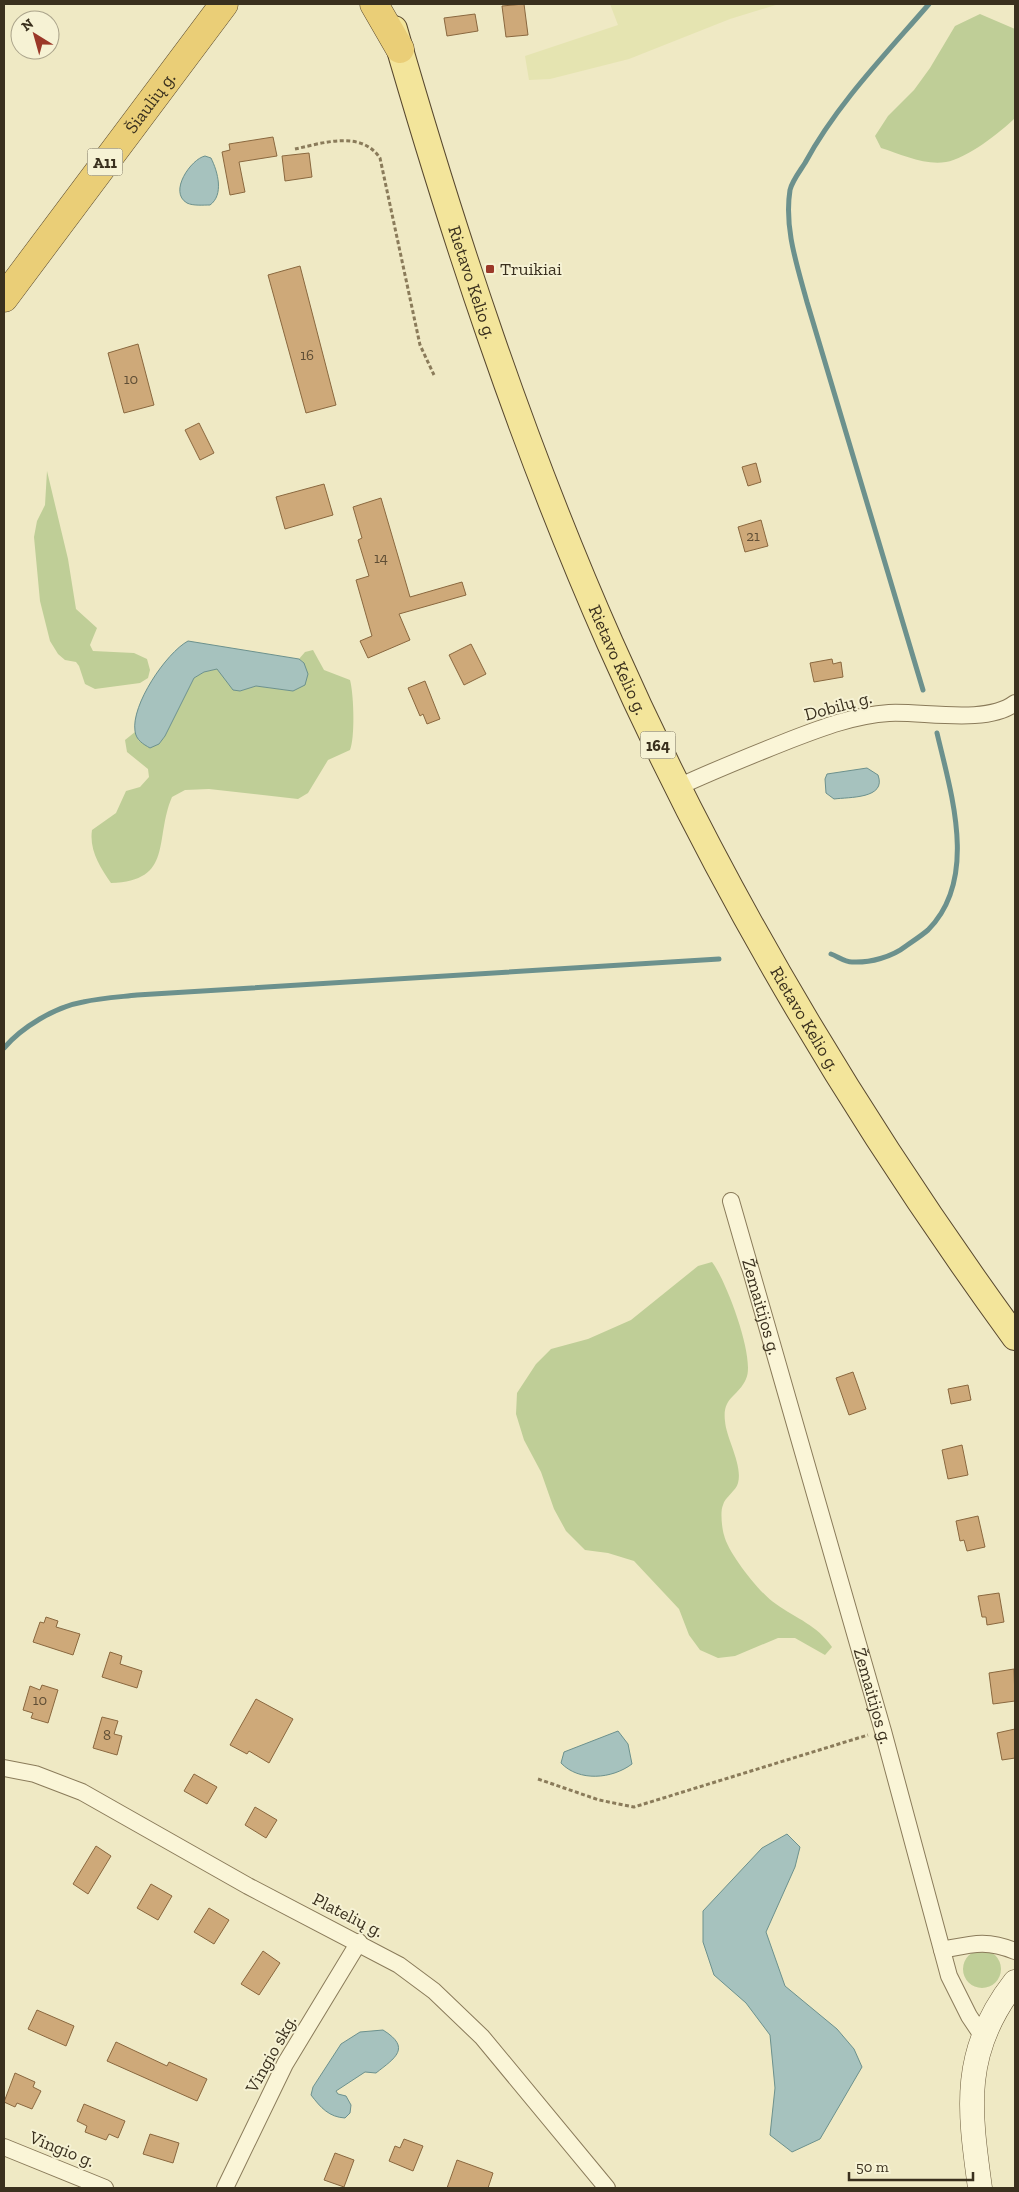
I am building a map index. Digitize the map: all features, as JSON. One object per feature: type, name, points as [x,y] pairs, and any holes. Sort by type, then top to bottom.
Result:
[{"type":"highway","points":[[188,52],[213,4]]},
{"type":"highway","name":"Šiaulių g.","points":[[4,298],[224,4]]},
{"type":"highway","points":[[188,52],[238,4]]},
{"type":"highway","points":[[374,4],[400,49]]},
{"type":"highway","points":[[398,4],[400,49]]},
{"type":"main road","name":"Rietavo Kelio g.","points":[[387,4],[427,142],[470,277],[534,457],[611,644],[678,787],[758,937],[842,1081],[929,1214],[1015,1337]]},
{"type":"main road","points":[[980,2188],[972,2121],[971,2084],[983,2036],[996,2009],[1015,1982]]},
{"type":"street","name":"Dobilų g.","points":[[678,787],[732,763],[820,729],[858,718],[888,713],[991,713],[1015,703]]},
{"type":"street","name":"Žemaitijos g.","points":[[731,1202],[883,1731],[942,1950],[958,1997],[983,2036]]},
{"type":"street","name":"Platelių g.","points":[[4,1768],[35,1774],[82,1792],[248,1886],[359,1942],[399,1965],[464,2019],[488,2044],[607,2188]]},
{"type":"street","name":"Vingio skg.","points":[[224,2188],[285,2064],[359,1942]]},
{"type":"street","points":[[942,1950],[970,1944],[995,1943],[1015,1951]]},
{"type":"street","name":"Vingio g.","points":[[4,2147],[106,2188]]},
{"type":"path","points":[[295,149],[348,141],[362,142],[373,148],[380,158],[420,345],[434,374]]},
{"type":"path","points":[[538,1779],[599,1800],[634,1807],[883,1731]]},
{"type":"green space","points":[[610,4],[779,4],[730,19],[629,59],[550,79],[529,80],[525,56],[618,25]]},
{"type":"green space","points":[[980,14],[1015,29],[1015,118],[973,150],[946,162],[922,161],[881,148],[875,136],[888,116],[914,90],[930,68],[955,26]]},
{"type":"green space","points":[[47,471],[68,559],[76,609],[97,628],[90,645],[93,651],[134,653],[147,659],[150,670],[148,678],[140,683],[95,689],[85,684],[76,662],[65,660],[58,654],[50,641],[40,601],[34,537],[37,521],[45,505]]},
{"type":"green space","points":[[313,650],[324,670],[350,680],[353,736],[350,750],[328,760],[308,793],[298,799],[209,789],[185,790],[172,797],[158,855],[153,866],[145,875],[131,880],[111,883],[99,864],[94,851],[92,830],[116,813],[126,791],[140,787],[149,777],[148,769],[127,752],[125,740],[135,732],[139,741],[159,744],[165,736],[194,678],[204,672],[217,669],[240,691],[256,686],[293,691],[304,663],[299,659],[305,652]]},
{"type":"green space","points":[[712,1262],[732,1302],[743,1338],[748,1369],[743,1385],[728,1402],[725,1413],[726,1428],[739,1476],[737,1486],[726,1499],[722,1508],[724,1535],[738,1562],[762,1592],[826,1639],[832,1647],[825,1655],[795,1638],[778,1638],[735,1656],[718,1658],[700,1650],[689,1635],[679,1609],[634,1561],[608,1553],[585,1550],[566,1531],[554,1509],[541,1472],[524,1440],[516,1414],[517,1393],[536,1364],[551,1349],[588,1339],[631,1320],[698,1266]]},
{"type":"green space","points":[[982,1950],[996,1955],[1001,1969],[996,1983],[982,1988],[968,1983],[963,1969],[968,1955]]},
{"type":"water","points":[[205,156],[211,158],[216,170],[217,195],[210,205],[189,204],[182,198],[181,184],[188,169],[199,158]]},
{"type":"water","points":[[188,641],[299,659],[304,663],[308,674],[305,685],[293,691],[256,686],[240,691],[233,690],[217,669],[204,672],[194,678],[165,736],[159,744],[150,748],[140,741],[135,731],[138,708],[144,694],[161,668],[179,647]]},
{"type":"water","points":[[867,768],[878,775],[879,783],[877,789],[872,793],[857,797],[834,799],[826,793],[825,779],[827,774]]},
{"type":"water","points":[[618,1731],[628,1744],[632,1764],[624,1769],[605,1775],[586,1776],[568,1769],[561,1763],[564,1752]]},
{"type":"water","points":[[787,1834],[800,1847],[795,1867],[766,1932],[785,1986],[837,2029],[854,2049],[862,2067],[820,2139],[792,2152],[770,2135],[775,2088],[770,2035],[746,2003],[714,1975],[703,1942],[703,1911],[762,1848]]},
{"type":"water","points":[[383,2030],[397,2042],[398,2053],[376,2073],[365,2072],[336,2091],[338,2094],[346,2096],[351,2105],[350,2113],[345,2118],[334,2116],[326,2111],[311,2095],[313,2087],[341,2044],[360,2032]]},
{"type":"building","points":[[524,4],[528,35],[506,37],[502,6]]},
{"type":"building","points":[[475,14],[478,31],[447,36],[444,18]]},
{"type":"building","points":[[273,137],[277,156],[239,162],[245,192],[230,195],[222,152],[230,150],[229,144]]},
{"type":"building","points":[[309,153],[312,177],[285,181],[282,156]]},
{"type":"building","points":[[300,266],[336,405],[306,413],[268,275]]},
{"type":"building","points":[[138,344],[154,405],[124,413],[108,353]]},
{"type":"building","points":[[199,423],[214,453],[200,460],[185,430]]},
{"type":"building","points":[[756,463],[761,482],[748,486],[742,467]]},
{"type":"building","points":[[324,484],[333,515],[285,529],[276,497]]},
{"type":"building","points":[[381,498],[410,597],[462,582],[466,595],[399,614],[410,640],[368,658],[360,641],[372,636],[356,580],[369,576],[358,540],[362,538],[353,507]]},
{"type":"building","points":[[761,520],[768,546],[745,552],[738,527]]},
{"type":"building","points":[[471,644],[486,674],[464,685],[449,655]]},
{"type":"building","points":[[832,659],[833,664],[841,662],[843,677],[814,682],[810,663]]},
{"type":"building","points":[[425,681],[440,719],[427,724],[423,714],[420,716],[408,688]]},
{"type":"building","points":[[853,1372],[866,1409],[849,1415],[836,1378]]},
{"type":"building","points":[[968,1385],[971,1400],[951,1404],[948,1389]]},
{"type":"building","points":[[962,1445],[968,1475],[948,1479],[942,1450]]},
{"type":"building","points":[[978,1516],[985,1547],[967,1551],[964,1540],[960,1541],[956,1521]]},
{"type":"building","points":[[999,1593],[1004,1622],[987,1625],[986,1617],[982,1617],[978,1596]]},
{"type":"building","points":[[46,1617],[58,1621],[56,1627],[80,1634],[73,1655],[33,1642],[40,1622],[44,1623]]},
{"type":"building","points":[[110,1652],[122,1656],[120,1664],[142,1671],[137,1688],[102,1677]]},
{"type":"building","points":[[1014,1669],[1015,1701],[993,1704],[989,1673]]},
{"type":"building","points":[[42,1685],[58,1690],[48,1723],[31,1718],[33,1713],[23,1710],[30,1686],[40,1690]]},
{"type":"building","points":[[256,1699],[293,1719],[269,1763],[249,1751],[247,1754],[230,1745]]},
{"type":"building","points":[[102,1717],[118,1721],[114,1734],[122,1736],[117,1755],[93,1748]]},
{"type":"building","points":[[1015,1729],[1015,1758],[1002,1760],[997,1733]]},
{"type":"building","points":[[194,1774],[217,1787],[207,1804],[184,1791]]},
{"type":"building","points":[[255,1807],[277,1820],[266,1838],[245,1825]]},
{"type":"building","points":[[96,1846],[111,1856],[88,1894],[73,1884]]},
{"type":"building","points":[[151,1884],[172,1896],[158,1920],[137,1908]]},
{"type":"building","points":[[209,1908],[229,1920],[214,1944],[194,1932]]},
{"type":"building","points":[[263,1951],[280,1963],[259,1995],[241,1984]]},
{"type":"building","points":[[37,2010],[74,2026],[66,2046],[28,2029]]},
{"type":"building","points":[[116,2042],[167,2066],[169,2062],[207,2079],[197,2101],[107,2061]]},
{"type":"building","points":[[15,2073],[35,2082],[33,2087],[41,2091],[32,2109],[17,2103],[15,2107],[4,2102]]},
{"type":"building","points":[[84,2104],[125,2121],[118,2138],[109,2134],[106,2140],[85,2132],[87,2126],[77,2121]]},
{"type":"building","points":[[150,2134],[179,2143],[173,2163],[143,2154]]},
{"type":"building","points":[[404,2139],[423,2146],[413,2171],[389,2161],[395,2146],[400,2148]]},
{"type":"building","points":[[335,2153],[354,2160],[344,2187],[324,2180]]},
{"type":"building","points":[[457,2160],[493,2173],[488,2188],[447,2188]]},
{"type":"waterway","points":[[923,690],[799,274],[792,246],[789,204],[792,183],[832,120],[862,80],[929,4]]},
{"type":"waterway","points":[[831,954],[849,962],[880,959],[888,956],[900,950],[928,930],[944,909],[953,886],[957,861],[957,835],[949,782],[937,733]]},
{"type":"waterway","points":[[4,1048],[20,1033],[50,1013],[72,1005],[103,999],[137,995],[719,959]]},
{"type":"place","name":"Truikiai","points":[[490,269]]}]
